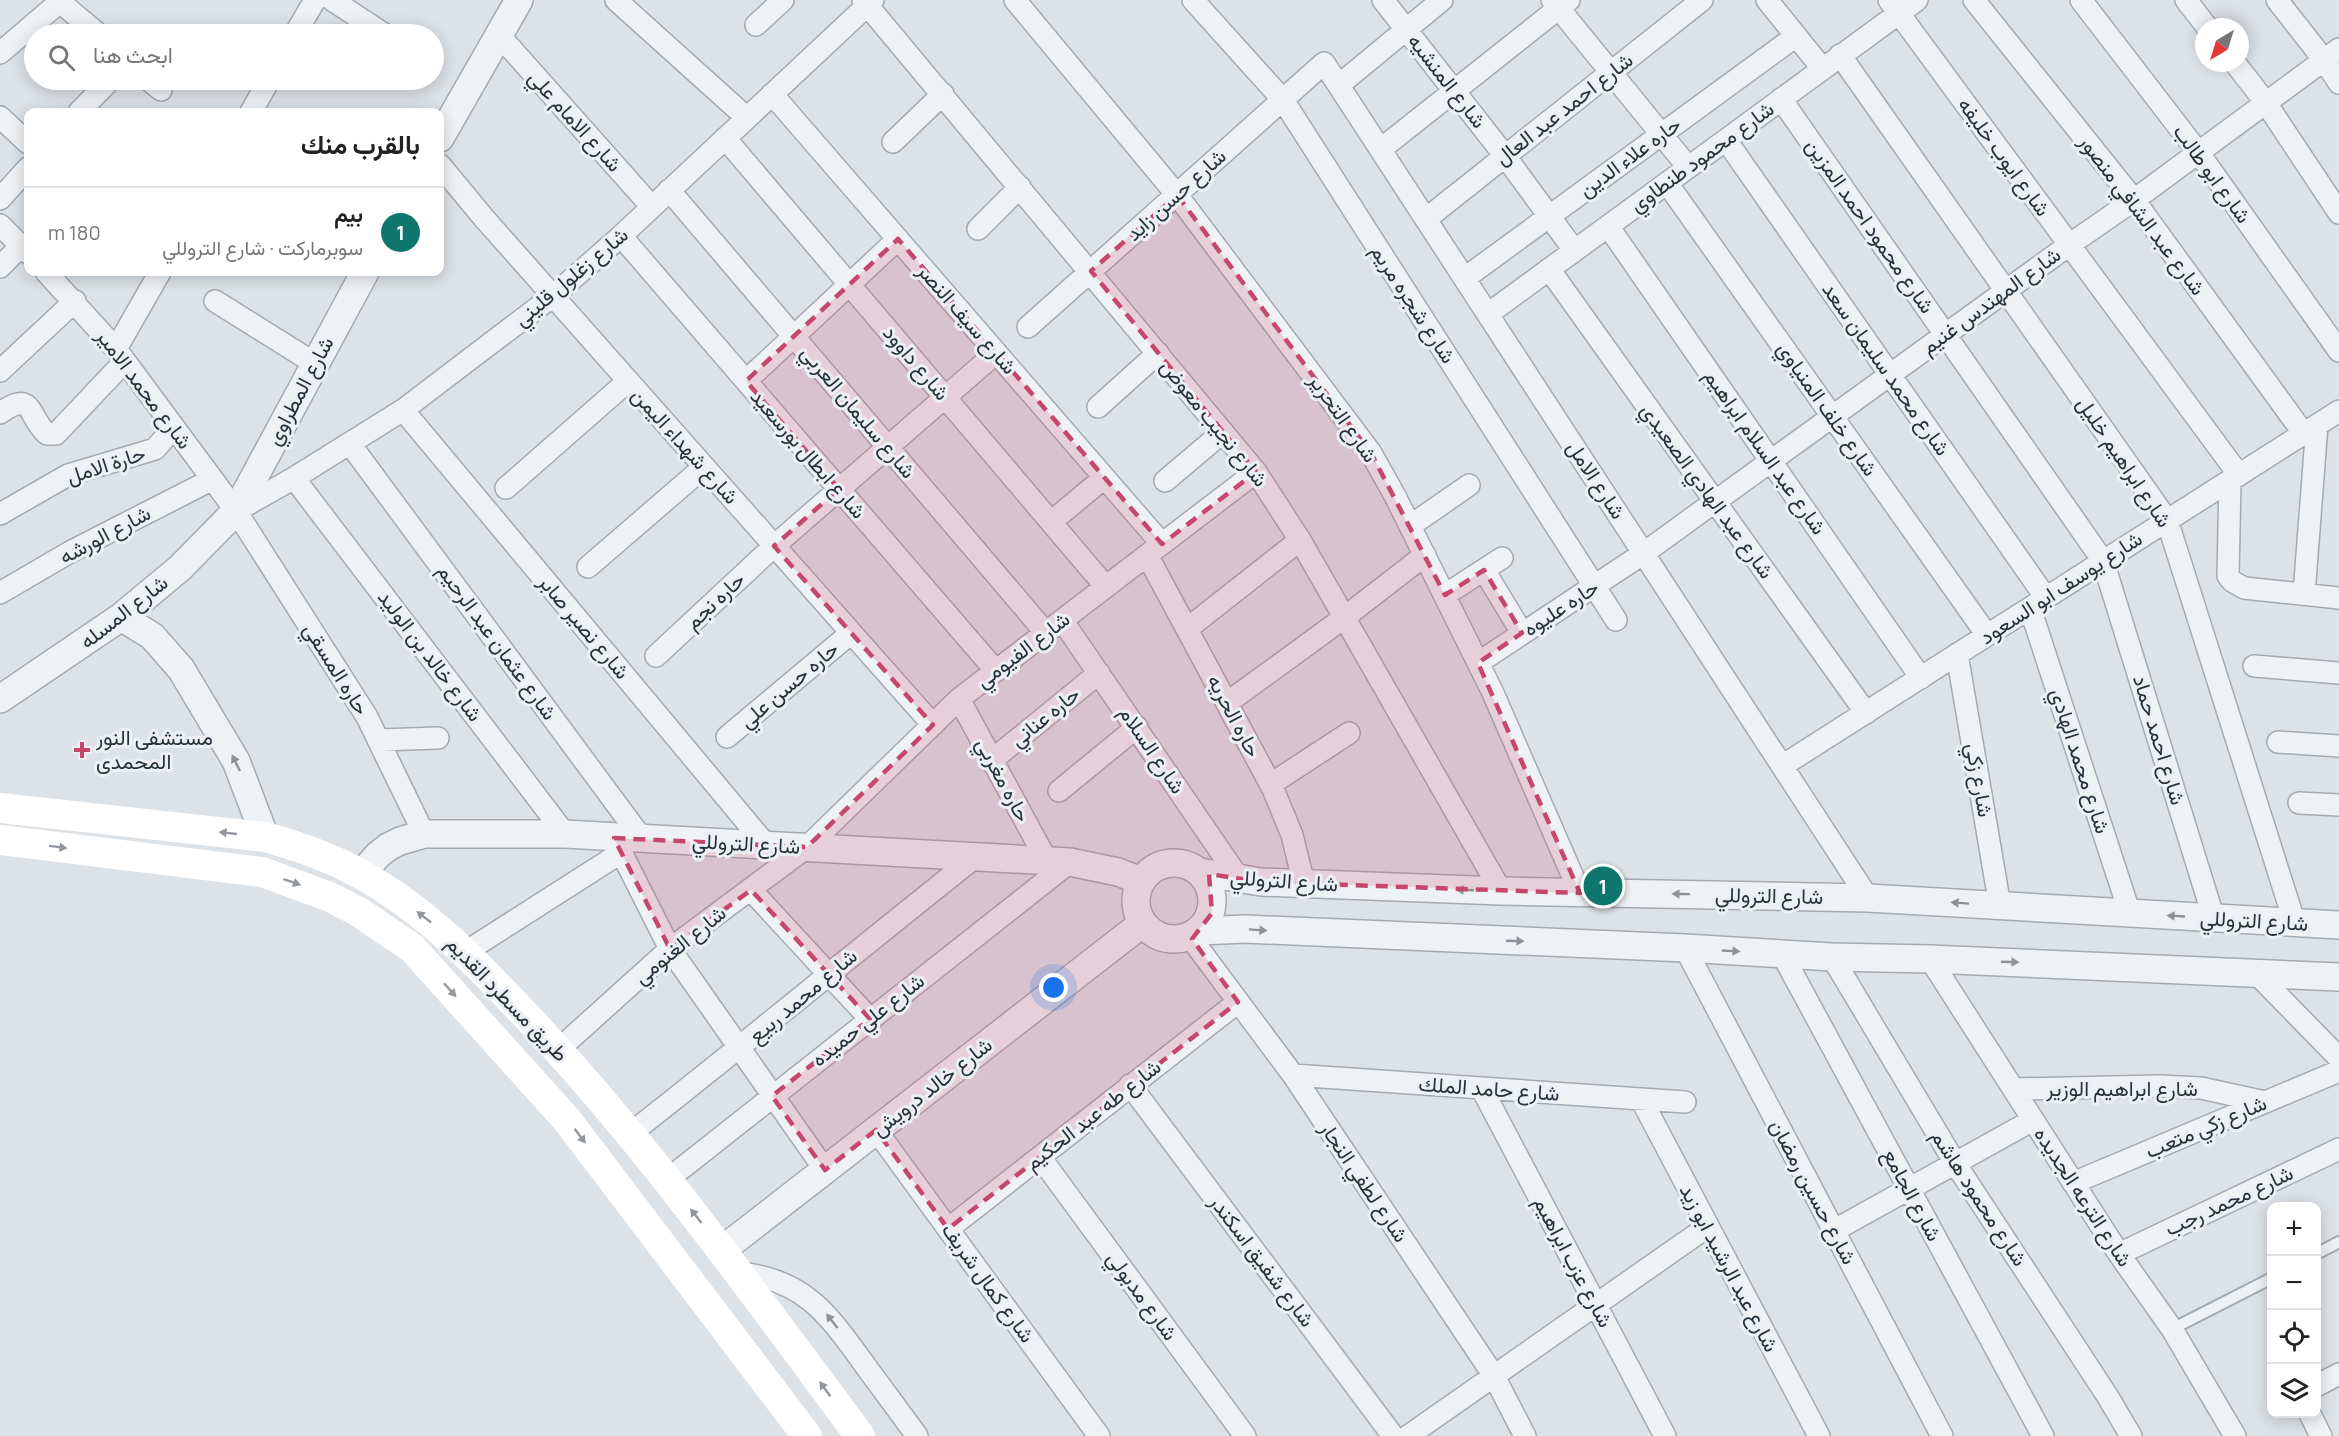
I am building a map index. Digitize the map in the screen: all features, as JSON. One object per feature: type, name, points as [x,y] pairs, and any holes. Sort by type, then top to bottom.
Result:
[{"type":"main road","name":"طريق مسطرد القديم","points":[[0,808],[265,837],[303,849],[361,874],[411,907],[464,953],[558,1050],[630,1134],[731,1262],[860,1436]]},
{"type":"main road","name":"طريق مسطرد القديم","points":[[0,840],[262,872],[330,897],[359,912],[412,948],[567,1120],[807,1436]]},
{"type":"street","points":[[301,24],[315,0]]},
{"type":"street","points":[[332,0],[369,24]]},
{"type":"street","points":[[444,131],[519,0]]},
{"type":"street","points":[[616,0],[747,118]]},
{"type":"street","points":[[756,25],[783,0]]},
{"type":"street","name":"شارع التحرير","points":[[1015,0],[1177,195],[1371,453],[1494,693],[1580,893]]},
{"type":"street","name":"شارع شجره مريم","points":[[1193,0],[1283,100],[1616,620]]},
{"type":"street","name":"شارع المنشيه","points":[[1383,0],[1455,90],[1574,250]]},
{"type":"street","points":[[1339,85],[1442,0]]},
{"type":"street","name":"شارع احمد عبد العال","points":[[1426,219],[1702,0]]},
{"type":"street","name":"شارع محمود طنطاوي","points":[[1488,314],[1822,69],[1894,6],[1917,0]]},
{"type":"street","name":"شارع عبد الشافي منصور","points":[[1974,0],[2134,200],[2310,429]]},
{"type":"street","name":"شارع ابو طالب","points":[[2081,0],[2198,152],[2339,351]]},
{"type":"street","points":[[2186,0],[2200,18]]},
{"type":"street","points":[[2277,0],[2332,55],[2339,83]]},
{"type":"street","points":[[34,24],[61,1],[87,24]]},
{"type":"street","name":"شارع زغلول قليني","points":[[236,511],[350,444],[402,410],[553,296],[621,237],[867,2]]},
{"type":"street","name":"شارع نجيب معوض","points":[[867,2],[1256,472],[1300,540],[1501,891]]},
{"type":"street","points":[[1381,149],[1560,3],[1611,72],[1688,167]]},
{"type":"street","points":[[1777,3],[1796,36],[1822,69]]},
{"type":"street","name":"شارع ايوب خليفه","points":[[1894,6],[2069,245],[2235,478]]},
{"type":"street","points":[[0,53],[24,33]]},
{"type":"street","name":"شارع الامام علي","points":[[499,35],[652,207]]},
{"type":"street","name":"حاره علاء الدين","points":[[1465,278],[1796,36]]},
{"type":"street","name":"شارع ابراهيم خليل","points":[[1840,55],[2167,520],[2295,924]]},
{"type":"street","name":"شارع المهندس غنيم","points":[[1644,553],[2332,55]]},
{"type":"street","name":"شارع حسن زايد","points":[[1028,327],[1324,63]]},
{"type":"street","name":"شارع الامل","points":[[1324,63],[1868,898]]},
{"type":"street","points":[[2242,72],[2266,102],[2339,213]]},
{"type":"street","points":[[84,108],[101,90]]},
{"type":"street","points":[[253,108],[264,90]]},
{"type":"street","name":"شارع سيف النصر","points":[[772,94],[1104,478],[1154,550]]},
{"type":"street","points":[[893,142],[943,94]]},
{"type":"street","name":"شارع محمود احمد المزين","points":[[1781,99],[2103,561]]},
{"type":"street","points":[[0,117],[24,139]]},
{"type":"street","name":"شارع داوود","points":[[725,138],[1106,587]]},
{"type":"street","name":"شارع محمد سليمان سعد","points":[[1726,140],[1890,375],[2038,603]]},
{"type":"street","name":"شارع شهداء اليمن","points":[[444,170],[933,725]]},
{"type":"street","points":[[0,198],[24,172]]},
{"type":"street","name":"شارع خلف المنياوي","points":[[1667,183],[1987,635]]},
{"type":"street","points":[[978,229],[1020,188]]},
{"type":"street","name":"شارع سليمان العربي","points":[[669,190],[888,447],[1054,626]]},
{"type":"street","points":[[0,225],[24,249]]},
{"type":"street","name":"شارع عبد السلام ابراهيم","points":[[1608,226],[1921,678]]},
{"type":"street","name":"شارع ابطال بورسعيد","points":[[621,237],[996,671]]},
{"type":"street","points":[[746,381],[898,239]]},
{"type":"street","points":[[0,267],[24,251]]},
{"type":"street","name":"شارع عبد الهادي الصعيدي","points":[[1549,269],[1866,713]]},
{"type":"street","name":"شارع محمد الامير","points":[[50,276],[75,301],[120,355],[236,511]]},
{"type":"street","points":[[0,413],[14,403],[22,403],[30,408],[43,431],[52,435],[56,434],[120,355],[158,276]]},
{"type":"street","name":"شارع المطراوي","points":[[236,511],[363,276]]},
{"type":"street","points":[[0,371],[75,301]]},
{"type":"street","points":[[215,301],[314,363]]},
{"type":"street","name":"حاره نجم","points":[[656,656],[774,546],[996,353]]},
{"type":"street","points":[[1098,407],[1158,353]]},
{"type":"street","points":[[506,488],[628,381]]},
{"type":"street","name":"شارع نصير صابر","points":[[402,410],[766,845]]},
{"type":"street","name":"شارع يوسف ابو السعود","points":[[1782,766],[2339,411]]},
{"type":"street","name":"حارة الامل","points":[[0,514],[68,475],[155,449],[163,442],[171,424]]},
{"type":"street","points":[[2304,594],[2310,429]]},
{"type":"street","points":[[1165,481],[1223,432]]},
{"type":"street","name":"شارع عثمان عبد الرحيم","points":[[350,444],[627,843],[670,949],[825,1170]]},
{"type":"street","points":[[588,567],[704,467]]},
{"type":"street","name":"شارع الفيومي","points":[[807,847],[959,699],[1256,472]]},
{"type":"street","name":"شارع خالد بن الوليد","points":[[294,478],[565,834]]},
{"type":"street","points":[[1051,522],[1104,478]]},
{"type":"street","points":[[2235,478],[2228,576],[2232,581],[2244,588],[2339,598]]},
{"type":"street","name":"شارع الورشه","points":[[0,593],[70,552],[212,480]]},
{"type":"street","points":[[1410,526],[1469,485]]},
{"type":"street","name":"شارع المسله","points":[[0,699],[121,617],[180,568],[236,511]]},
{"type":"street","name":"حاره المسقي","points":[[236,511],[380,740],[424,834]]},
{"type":"street","points":[[1187,628],[1300,540]]},
{"type":"street","name":"حاره الحريه","points":[[1154,550],[1187,628],[1284,811],[1304,884]]},
{"type":"street","name":"حاره عليوه","points":[[1478,663],[1644,553]]},
{"type":"street","points":[[1227,703],[1425,555]]},
{"type":"street","points":[[1445,596],[1502,558]]},
{"type":"street","name":"شارع احمد حماد","points":[[2103,561],[2214,919]]},
{"type":"street","points":[[1484,570],[1522,633]]},
{"type":"street","name":"شارع محمد الهادي","points":[[2038,603],[2130,914]]},
{"type":"street","points":[[121,617],[152,636],[173,657],[181,669],[236,761],[265,837]]},
{"type":"street","name":"شارع السلام","points":[[1054,626],[1099,673],[1240,880]]},
{"type":"street","name":"حاره حسن علي","points":[[727,737],[851,633]]},
{"type":"street","name":"شارع زكي","points":[[1957,654],[2000,906]]},
{"type":"street","points":[[2254,666],[2339,673]]},
{"type":"street","name":"حاره عناني","points":[[991,761],[1099,673]]},
{"type":"street","name":"حاره مغربي","points":[[959,699],[991,761],[1058,862]]},
{"type":"street","points":[[1059,791],[1137,726]]},
{"type":"street","points":[[1271,784],[1349,733]]},
{"type":"street","points":[[380,740],[438,738]]},
{"type":"street","points":[[2277,742],[2339,746]]},
{"type":"street","points":[[2299,803],[2339,805]]},
{"type":"street","name":"شارع التروللي","points":[[361,874],[388,847],[424,834],[565,834],[627,843],[766,845],[1058,862],[1118,872],[1141,881]]},
{"type":"street","points":[[464,953],[627,843]]},
{"type":"street","name":"شارع الغنومي","points":[[558,1050],[670,949],[807,847]]},
{"type":"street","name":"شارع محمد ربيع","points":[[630,1134],[739,1049],[828,974],[974,858]]},
{"type":"street","name":"شارع علي حميده","points":[[667,1180],[870,1019],[1058,862]]},
{"type":"street","points":[[1194,934],[1212,913],[1213,902],[1207,880],[1190,866],[1168,863],[1148,872],[1141,881],[1136,902],[1137,913],[1152,932],[1164,938],[1177,940],[1194,934],[1245,930],[2339,977]]},
{"type":"street","name":"شارع التروللي","points":[[1200,872],[1240,880],[1304,884],[1580,893],[1868,898],[2339,925]]},
{"type":"street","points":[[750,890],[870,1019]]},
{"type":"street","name":"شارع خالد درويش","points":[[731,1262],[825,1170],[1143,923]]},
{"type":"street","name":"شارع لطفي النجار","points":[[1194,934],[1238,1002],[1293,1075],[1494,1376],[1525,1436]]},
{"type":"street","name":"شارع حسين رمضان","points":[[1685,948],[1942,1436]]},
{"type":"street","name":"شارع الجامع","points":[[1782,954],[2043,1436]]},
{"type":"street","name":"شارع محمود هاشم","points":[[1832,957],[1955,1163],[2108,1397],[2131,1436]]},
{"type":"street","name":"شارع الترعه الجديده","points":[[1930,959],[2119,1254],[2172,1329],[2235,1436]]},
{"type":"street","points":[[2255,972],[2339,1058]]},
{"type":"street","name":"شارع طه عبد الحكيم","points":[[948,1229],[1238,1002]]},
{"type":"street","name":"شارع زكي متعب","points":[[2073,1183],[2339,1071]]},
{"type":"street","name":"شارع حامد الملك","points":[[1293,1075],[1685,1102]]},
{"type":"street","name":"شارع شفيق اسكندر","points":[[1131,1086],[1393,1436]]},
{"type":"street","name":"شارع ابراهيم الوزير","points":[[2014,1089],[2159,1086],[2201,1088],[2265,1102]]},
{"type":"street","name":"شارع عزب ابراهيم","points":[[1482,1089],[1665,1436]]},
{"type":"street","name":"شارع عبد الرشيد ابو زيد","points":[[1641,1099],[1819,1436]]},
{"type":"street","points":[[1833,1232],[2033,1120]]},
{"type":"street","name":"شارع كمال شريف","points":[[876,1130],[1100,1436]]},
{"type":"street","name":"شارع محمد رجب","points":[[2119,1254],[2339,1149]]},
{"type":"street","name":"شارع مدبولي","points":[[1040,1157],[1245,1436]]},
{"type":"street","points":[[1408,1436],[1707,1227]]},
{"type":"street","points":[[731,1262],[794,1288],[814,1302],[834,1323],[917,1436]]},
{"type":"street","points":[[2321,1383],[2339,1374]]},
{"type":"street","points":[[2312,1418],[2321,1436]]},
{"type":"lane","points":[[2321,1251],[2339,1242]]},
{"type":"lane","points":[[2172,1329],[2267,1280]]},
{"type":"highlighted area","points":[[1177,195],[1371,453],[1445,595],[1484,570],[1522,633],[1478,663],[1580,893],[1261,882],[1209,874],[1212,913],[1192,939],[1238,1002],[948,1229],[876,1130],[825,1170],[772,1096],[870,1019],[751,890],[670,949],[614,838],[807,847],[933,725],[774,546],[839,489],[746,381],[898,239],[1162,544],[1256,472],[1091,271]]},
{"type":"place","name":"مستشفى النور المحمدى","points":[[82,750]]},
{"type":"place","name":"بيم","points":[[1603,886]]}]
